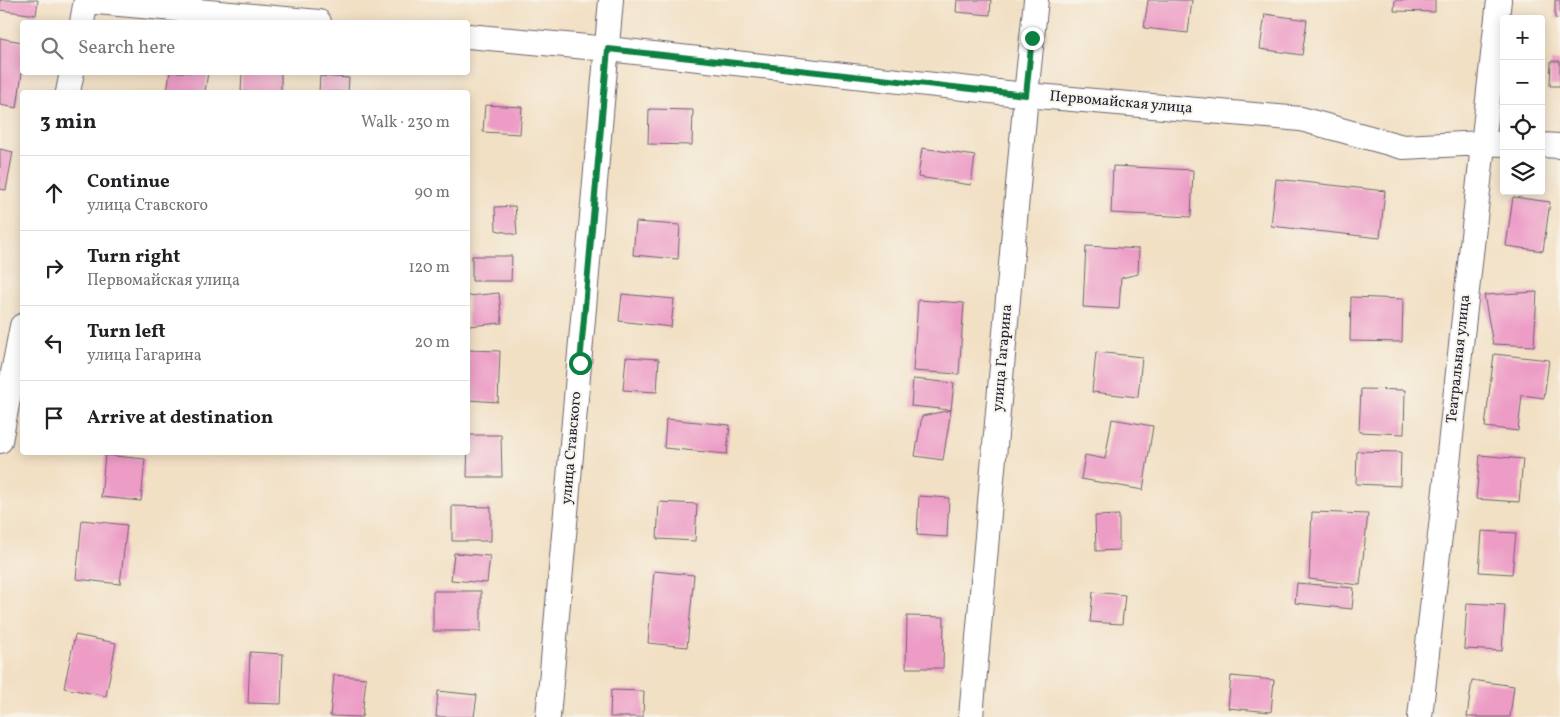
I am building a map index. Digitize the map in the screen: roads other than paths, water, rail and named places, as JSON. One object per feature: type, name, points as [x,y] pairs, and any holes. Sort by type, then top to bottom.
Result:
[{"type":"street","name":"улица Ставского","points":[[548,717],[612,0]]},
{"type":"street","name":"улица Гагарина","points":[[971,717],[1036,0]]},
{"type":"street","name":"Театральная улица","points":[[1420,717],[1493,144],[1498,0]]},
{"type":"street","points":[[85,8],[286,20]]},
{"type":"street","name":"Первомайская улица","points":[[470,36],[608,49],[1026,95],[1301,119],[1403,147],[1493,144]]},
{"type":"street","points":[[68,90],[71,75]]},
{"type":"street","points":[[1545,145],[1560,146]]},
{"type":"street","points":[[0,441],[20,336]]}]
